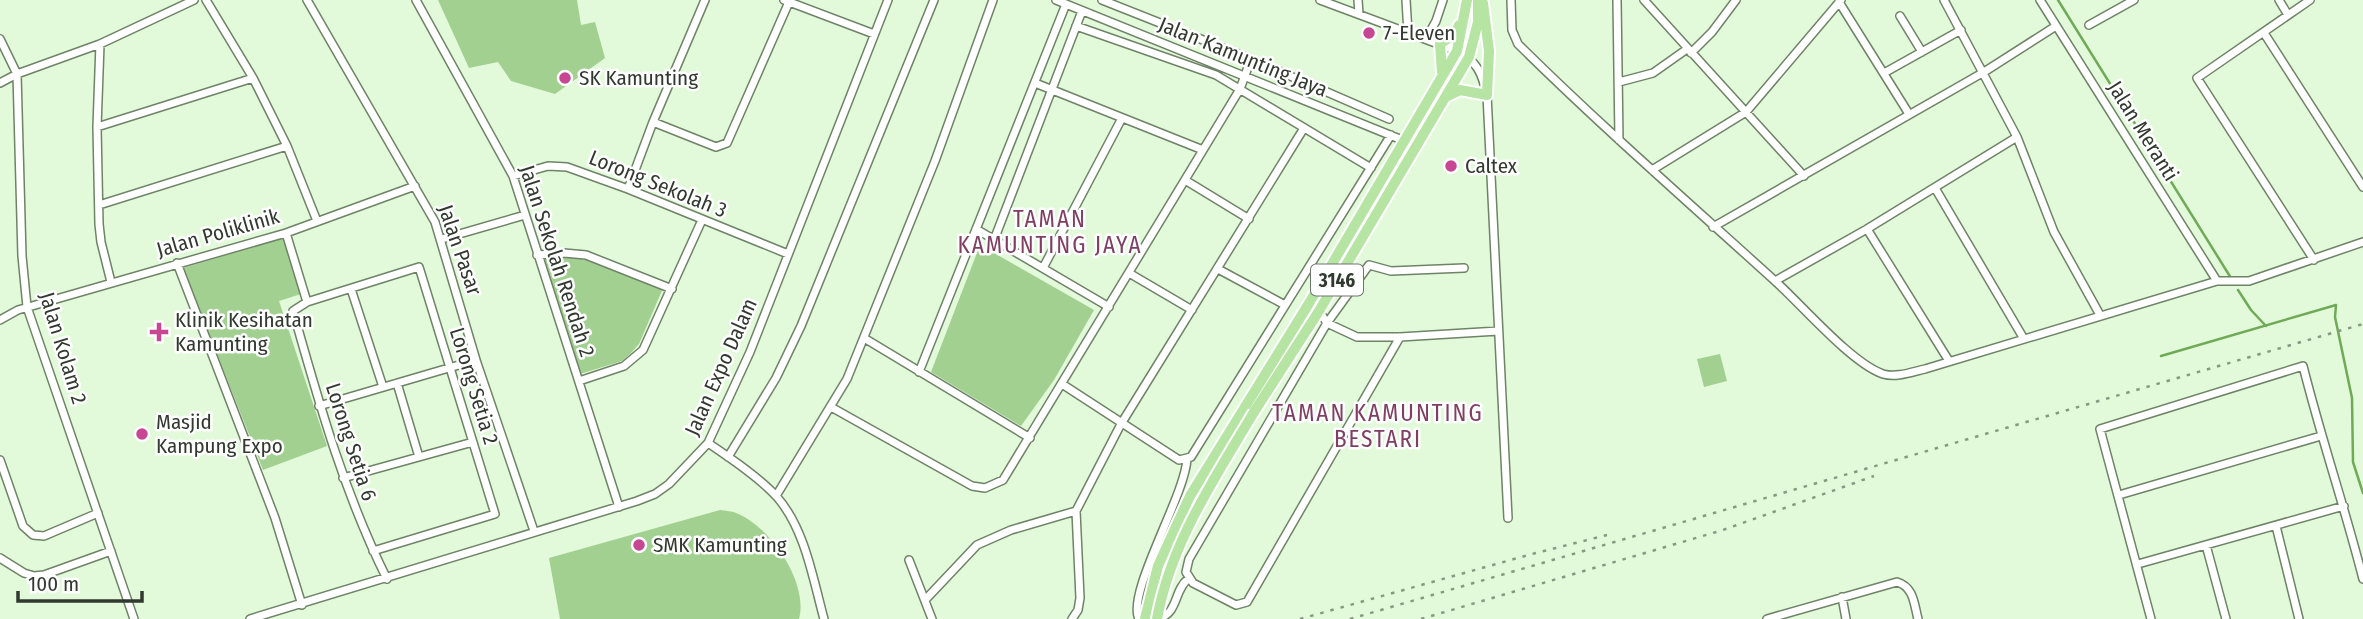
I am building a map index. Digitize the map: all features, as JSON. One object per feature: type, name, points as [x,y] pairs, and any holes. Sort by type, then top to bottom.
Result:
[{"type":"main road","name":"3146","points":[[1145,619],[1158,566],[1190,496],[1319,311],[1446,98],[1469,57],[1478,22],[1480,0]]},
{"type":"main road","points":[[1446,98],[1460,90],[1487,95],[1489,51],[1480,0]]},
{"type":"main road","name":"3146","points":[[1156,619],[1169,570],[1186,529],[1308,306],[1457,51],[1466,5]]},
{"type":"main road","points":[[1441,79],[1443,66],[1440,44],[1456,33],[1466,5]]},
{"type":"street","points":[[0,83],[17,74],[100,44],[194,0]]},
{"type":"street","points":[[206,0],[253,78],[287,146],[317,221]]},
{"type":"street","name":"Jalan Pasar","points":[[307,0],[435,222],[477,360],[534,531]]},
{"type":"street","name":"Jalan Sekolah Rendah 2","points":[[416,0],[513,176],[619,507]]},
{"type":"street","points":[[628,189],[653,122],[705,0]]},
{"type":"street","name":"Jalan Expo Dalam","points":[[250,619],[619,507],[655,494],[669,484],[708,443],[750,352],[888,0]]},
{"type":"street","points":[[728,457],[776,378],[802,326],[934,0]]},
{"type":"street","points":[[776,496],[847,379],[935,161],[993,0]]},
{"type":"street","name":"Jalan Kamunting Jaya","points":[[1056,0],[1417,146]]},
{"type":"street","points":[[1102,0],[1251,59],[1389,119]]},
{"type":"street","points":[[1320,0],[1457,51],[1469,57],[1479,67],[1483,76],[1487,95],[1508,518]]},
{"type":"street","points":[[1358,0],[1359,15]]},
{"type":"street","points":[[1406,0],[1408,33]]},
{"type":"street","points":[[1426,39],[1443,0]]},
{"type":"street","points":[[1511,0],[1513,30],[1518,44],[1856,358],[1884,374],[1906,373],[1949,361],[2217,281],[2249,281],[2363,242]]},
{"type":"street","points":[[1617,0],[1619,140]]},
{"type":"street","points":[[1644,0],[1804,176]]},
{"type":"street","points":[[1619,82],[1653,74],[1689,51],[1712,32],[1736,0]]},
{"type":"street","points":[[1944,0],[2017,137],[2054,232],[2101,315]]},
{"type":"street","name":"Jalan Meranti","points":[[2040,0],[2217,281]]},
{"type":"street","points":[[2089,25],[2134,0]]},
{"type":"street","points":[[2278,0],[2288,15]]},
{"type":"street","points":[[2310,0],[2197,78],[2314,260]]},
{"type":"street","points":[[653,122],[716,147],[727,143],[787,1],[874,33]]},
{"type":"street","points":[[1652,170],[1746,112],[1840,1],[1909,114]]},
{"type":"street","points":[[919,372],[1066,4]]},
{"type":"street","points":[[994,240],[1082,10]]},
{"type":"street","points":[[1900,16],[1922,52]]},
{"type":"street","points":[[1076,26],[1216,75],[1371,168]]},
{"type":"street","points":[[1713,227],[1984,72],[2056,26]]},
{"type":"street","points":[[1884,73],[1961,30]]},
{"type":"street","points":[[2264,33],[2363,187]]},
{"type":"street","name":"Jalan Kolam 2","points":[[0,38],[17,74],[22,256],[27,307],[134,619]]},
{"type":"street","points":[[100,44],[97,127],[99,205],[101,242],[111,282]]},
{"type":"street","points":[[831,407],[972,486],[985,488],[1003,480],[1240,89],[1251,59]]},
{"type":"street","points":[[97,127],[253,78]]},
{"type":"street","points":[[1035,83],[1203,150]]},
{"type":"street","points":[[1043,268],[1122,118]]},
{"type":"street","points":[[1072,619],[1078,610],[1080,598],[1076,511],[1121,424],[1304,128]]},
{"type":"street","points":[[1062,384],[1178,460],[1186,459],[1197,449],[1391,135]]},
{"type":"street","points":[[1775,281],[1867,229],[2017,137]]},
{"type":"street","points":[[99,205],[287,146]]},
{"type":"street","name":"Lorong Sekolah 3","points":[[513,176],[558,165],[628,189],[788,254]]},
{"type":"street","points":[[1185,180],[1248,219]]},
{"type":"street","name":"Jalan Poliklinik","points":[[0,320],[27,307],[286,233],[415,186]]},
{"type":"street","points":[[1934,188],[2024,340]]},
{"type":"street","points":[[442,239],[525,215]]},
{"type":"street","points":[[579,381],[624,366],[643,350],[702,220]]},
{"type":"street","points":[[976,229],[1109,307]]},
{"type":"street","points":[[1867,229],[1949,361]]},
{"type":"street","points":[[286,233],[307,302],[351,289],[383,387]]},
{"type":"street","points":[[537,255],[586,255],[672,289]]},
{"type":"street","points":[[177,263],[275,518],[302,604]]},
{"type":"street","points":[[1400,337],[1247,602],[1236,605],[1188,579],[1186,572],[1189,559],[1327,323],[1369,265],[1391,271],[1464,268]]},
{"type":"street","name":"Lorong Setia 2","points":[[351,289],[419,267],[495,514],[373,551]]},
{"type":"street","points":[[1218,269],[1285,305]]},
{"type":"street","points":[[1129,273],[1192,310]]},
{"type":"street","name":"Lorong Setia 6","points":[[307,302],[293,311],[319,406],[355,513],[387,579]]},
{"type":"street","points":[[1319,311],[1327,323],[1357,337],[1498,331]]},
{"type":"street","points":[[864,338],[1030,438]]},
{"type":"street","points":[[319,406],[477,360]]},
{"type":"street","points":[[2151,619],[2100,429],[2303,366],[2363,579]]},
{"type":"street","points":[[397,383],[419,457]]},
{"type":"street","points":[[2119,495],[2321,436]]},
{"type":"street","points":[[343,478],[473,442]]},
{"type":"street","points":[[708,443],[776,496],[790,517],[804,552],[824,619]]},
{"type":"street","points":[[1139,619],[1136,614],[1152,554],[1181,488],[1186,459]]},
{"type":"street","points":[[0,460],[23,526],[33,535],[44,536],[98,513]]},
{"type":"street","points":[[2138,564],[2344,506]]},
{"type":"street","points":[[926,599],[977,545],[1011,530],[1076,511]]},
{"type":"street","points":[[2276,526],[2299,619]]},
{"type":"street","points":[[2206,545],[2225,619]]},
{"type":"street","points":[[0,558],[34,576],[44,575],[111,551]]},
{"type":"street","points":[[909,560],[932,619]]},
{"type":"street","points":[[1156,619],[1164,617],[1172,609],[1180,588],[1188,579]]},
{"type":"street","points":[[1767,619],[1791,616],[1842,597],[1898,582],[1908,587],[1912,593],[1918,619]]},
{"type":"street","points":[[1842,597],[1846,619]]},
{"type":"green space","points":[[438,0],[577,0],[581,25],[595,22],[605,58],[555,94],[511,81],[498,62],[469,68]]},
{"type":"green space","points":[[284,238],[301,294],[279,301],[327,446],[263,470],[183,268]]},
{"type":"green space","points":[[980,245],[1094,310],[1054,380],[1021,426],[931,372]]},
{"type":"green space","points":[[579,258],[664,286],[639,344],[622,361],[580,374],[544,259]]},
{"type":"green space","points":[[1720,354],[1727,381],[1704,387],[1697,359]]},
{"type":"green space","points":[[720,510],[734,512],[749,520],[774,543],[784,557],[798,589],[801,605],[799,619],[560,619],[549,558]]},
{"type":"waterway","points":[[2058,0],[2231,278]]},
{"type":"waterway","points":[[2238,290],[2266,326]]},
{"type":"waterway","points":[[2161,356],[2336,305],[2335,317],[2352,398],[2353,462],[2363,493]]},
{"type":"railway","points":[[1350,619],[2363,324]]},
{"type":"railway","points":[[1421,619],[1723,530],[1874,476]]},
{"type":"railway","points":[[1300,619],[1607,535]]},
{"type":"place","name":"7-Eleven","points":[[1369,33]]},
{"type":"place","name":"SK Kamunting","points":[[565,78]]},
{"type":"place","name":"Caltex","points":[[1451,166]]},
{"type":"place","name":"Klinik Kesihatan Kamunting","points":[[159,332]]},
{"type":"place","name":"Masjid Kampung Expo","points":[[142,434]]},
{"type":"place","name":"SMK Kamunting","points":[[639,545]]},
{"type":"district","name":"TAMAN KAMUNTING JAYA","points":[[1050,232]]},
{"type":"district","name":"TAMAN KAMUNTING BESTARI","points":[[1378,426]]}]
